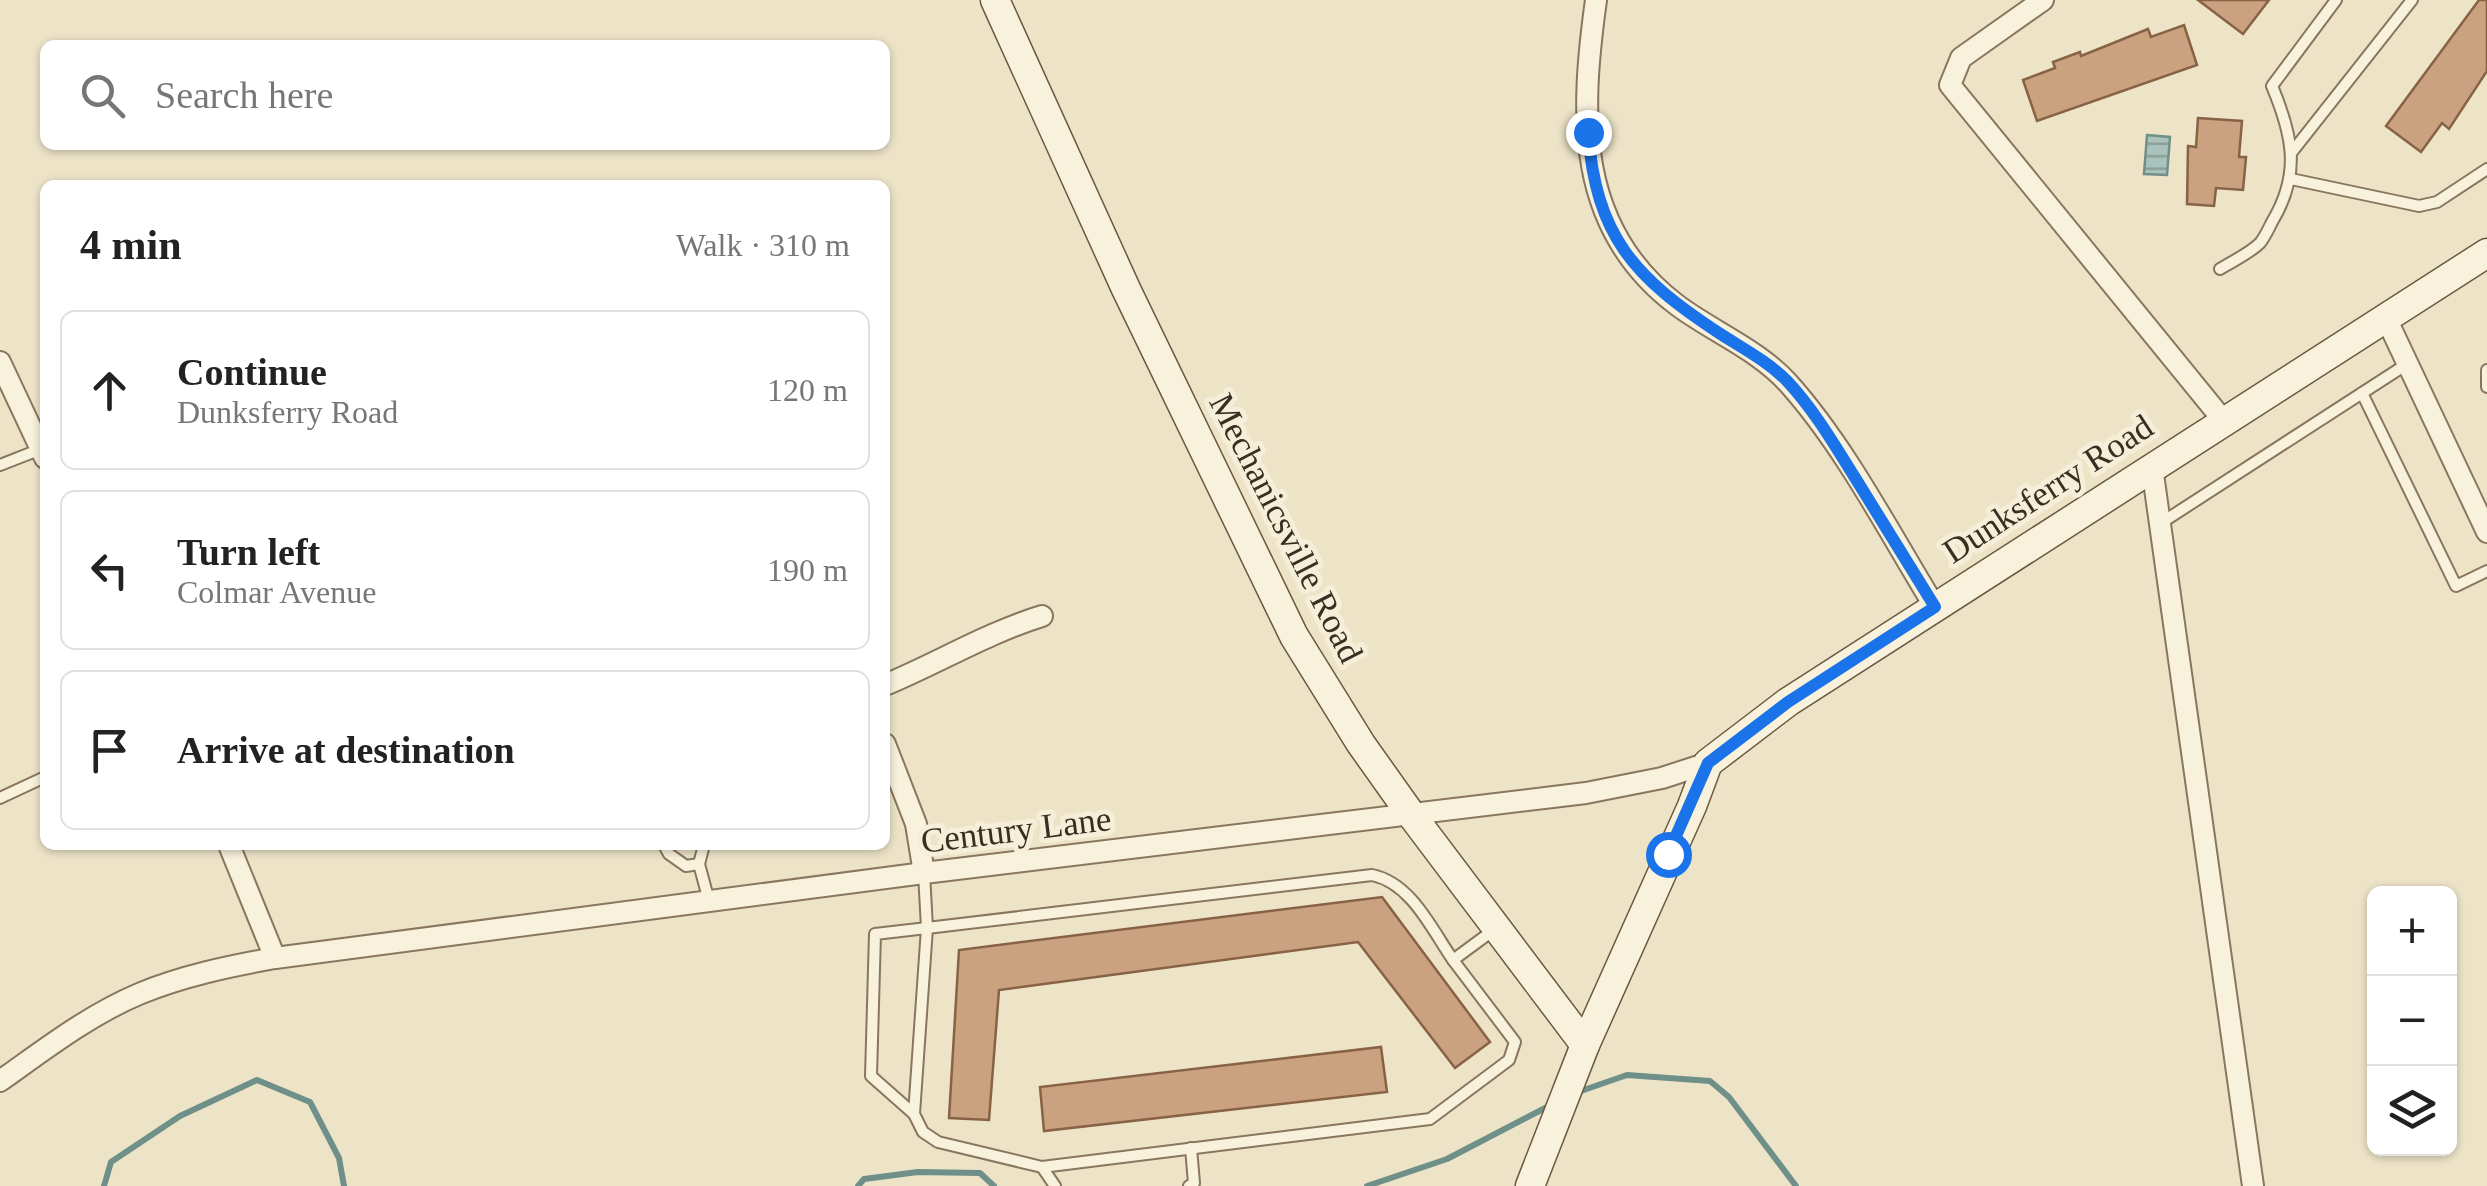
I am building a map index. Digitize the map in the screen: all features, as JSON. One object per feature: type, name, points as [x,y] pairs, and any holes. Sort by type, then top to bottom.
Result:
[{"type":"street","name":"Mechanicsville Road","points":[[996,0],[1089,209],[1294,636],[1361,744],[1496,928],[1580,1058]]},
{"type":"street","points":[[1596,0],[1588,84],[1591,173],[1615,237],[1630,261],[1654,286],[1788,382],[1834,446],[1935,607]]},
{"type":"street","points":[[2043,0],[1961,58],[1950,86],[2222,420]]},
{"type":"street","name":"Dunksferry Road","points":[[1530,1186],[1580,1058],[1708,763],[1788,702],[2487,252]]},
{"type":"street","points":[[2386,318],[2487,532]]},
{"type":"street","points":[[0,362],[40,448]]},
{"type":"street","points":[[2152,467],[2253,1186]]},
{"type":"street","points":[[890,683],[981,639],[1042,616]]},
{"type":"street","points":[[890,757],[916,824],[924,873]]},
{"type":"street","name":"Century Lane","points":[[0,1082],[104,1011],[141,993],[222,968],[275,958],[924,873],[1586,793],[1662,778],[1708,763]]},
{"type":"street","points":[[231,850],[275,958]]},
{"type":"lane","points":[[2220,269],[2260,242],[2279,211],[2291,180],[2292,152],[2272,86],[2336,0]]},
{"type":"lane","points":[[2292,152],[2412,0]]},
{"type":"lane","points":[[2291,180],[2419,206],[2437,202],[2487,169]]},
{"type":"lane","points":[[2160,524],[2408,364]]},
{"type":"lane","points":[[2487,370],[2487,388]]},
{"type":"lane","points":[[2362,393],[2456,586],[2487,571]]},
{"type":"lane","points":[[0,464],[40,455]]},
{"type":"lane","points":[[0,798],[40,779]]},
{"type":"lane","points":[[667,850],[686,866],[699,864]]},
{"type":"lane","points":[[703,850],[699,864],[709,901]]},
{"type":"lane","points":[[914,1114],[927,928],[924,873]]},
{"type":"lane","points":[[1372,876],[1391,879],[1405,891],[1453,960],[1515,1042],[1510,1060],[1430,1119],[1042,1167],[938,1142],[923,1132],[914,1114],[871,1076],[875,934],[1372,876]]},
{"type":"lane","points":[[1453,960],[1496,928]]},
{"type":"lane","points":[[1189,1186],[1194,1183],[1190,1148]]},
{"type":"lane","points":[[1042,1167],[1054,1186]]},
{"type":"water","points":[[2147,135],[2170,137],[2167,175],[2144,174]]},
{"type":"building","points":[[2198,0],[2269,0],[2243,34]]},
{"type":"building","points":[[2479,0],[2487,0],[2487,71],[2449,129],[2442,123],[2421,152],[2386,126]]},
{"type":"building","points":[[2184,25],[2197,65],[2037,121],[2023,80],[2055,68],[2053,62],[2080,52],[2081,56],[2148,29],[2151,37]]},
{"type":"building","points":[[2198,118],[2242,121],[2239,157],[2246,157],[2243,190],[2216,188],[2214,206],[2187,204],[2188,146],[2196,147]]},
{"type":"building","points":[[1382,897],[1490,1042],[1455,1068],[1358,942],[999,990],[989,1120],[949,1118],[959,950]]},
{"type":"building","points":[[1381,1047],[1387,1092],[1044,1131],[1040,1087]]},
{"type":"waterway","points":[[1578,1092],[1627,1075],[1710,1081],[1729,1097],[1796,1186]]},
{"type":"waterway","points":[[104,1186],[111,1162],[180,1116],[257,1080],[310,1102],[339,1158],[344,1186]]},
{"type":"waterway","points":[[1367,1186],[1447,1159],[1549,1106]]},
{"type":"waterway","points":[[858,1186],[864,1179],[918,1172],[980,1173],[994,1186]]},
{"type":"route","points":[[1588,132],[1597,195],[1630,261],[1680,307],[1788,382],[1843,458],[1935,607],[1788,702],[1708,763],[1668,854]]}]
